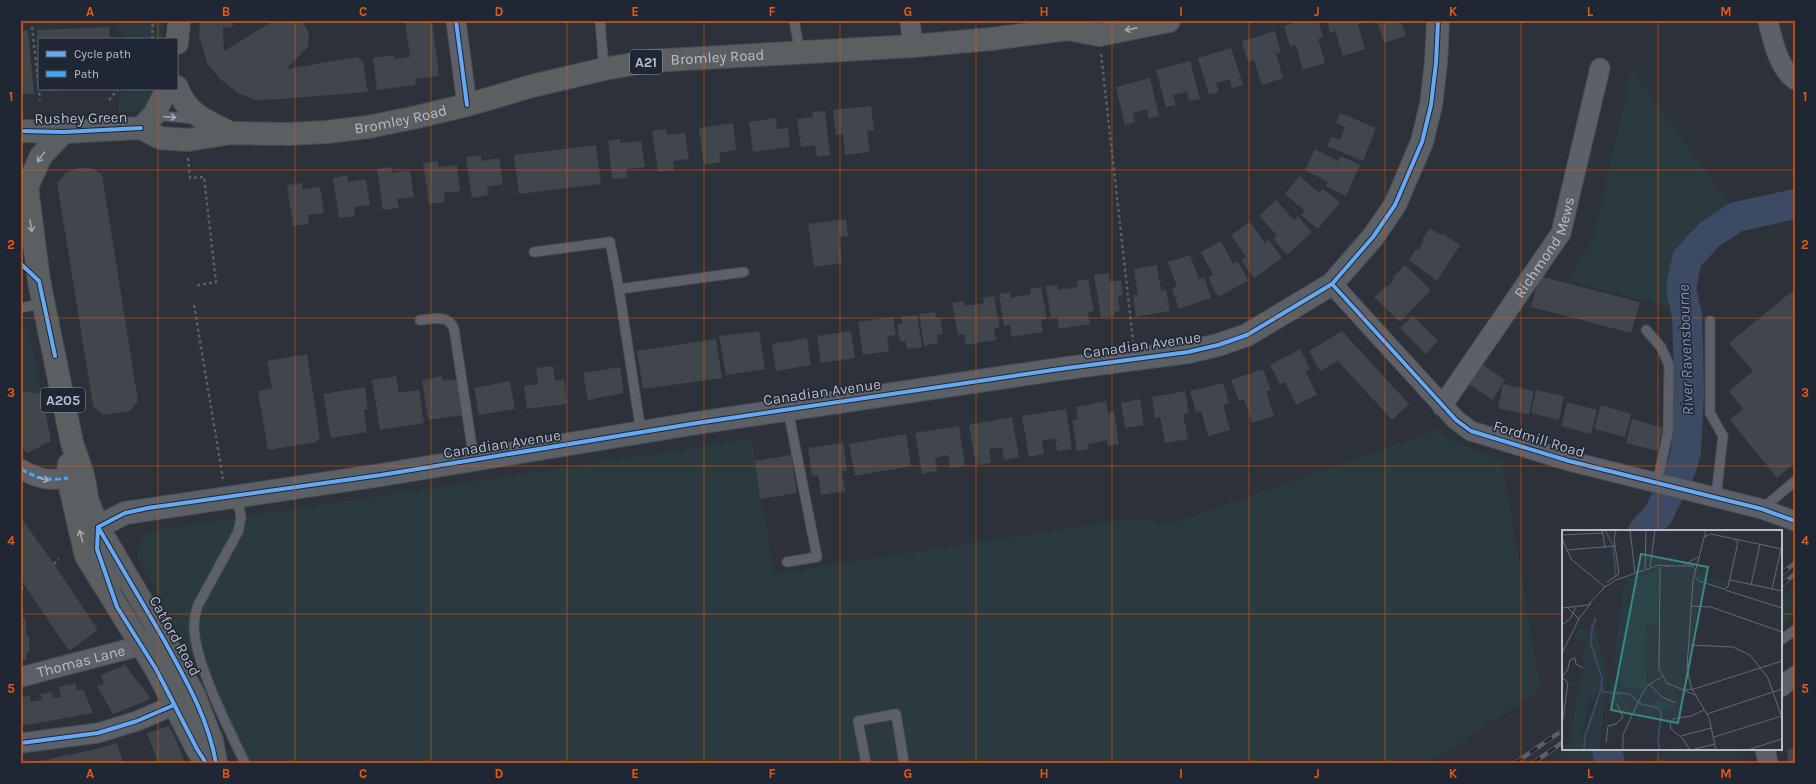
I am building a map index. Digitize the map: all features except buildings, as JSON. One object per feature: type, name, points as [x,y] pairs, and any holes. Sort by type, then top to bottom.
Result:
[{"type":"highway","points":[[177,38],[179,21]]},
{"type":"highway","name":"Bromley Road","points":[[140,128],[160,138],[188,140],[231,133],[287,134],[327,132],[368,127],[467,105],[532,86],[604,69],[650,61],[913,46],[991,39],[1075,25],[1099,35],[1169,21]]},
{"type":"highway","name":"Bromley Road","points":[[178,89],[183,101],[202,120],[231,133]]},
{"type":"highway","points":[[140,128],[154,115],[166,90]]},
{"type":"highway","name":"Rushey Green","points":[[21,131],[64,132],[140,128]]},
{"type":"highway","name":"Catford Road","points":[[64,132],[41,156],[24,185],[39,281],[72,443],[82,475],[88,502],[98,527],[194,695],[212,741],[216,763]]},
{"type":"highway","points":[[21,264],[39,281]]},
{"type":"highway","name":"Catford Road","points":[[72,443],[68,478],[86,556],[142,646],[206,763]]},
{"type":"street","points":[[456,21],[467,105]]},
{"type":"street","points":[[910,21],[913,46]]},
{"type":"street","name":"Canadian Avenue","points":[[98,527],[125,513],[474,460],[641,432],[1188,352],[1218,345],[1246,335],[1332,284],[1373,237],[1395,205],[1422,142],[1431,105],[1436,63],[1438,21]]},
{"type":"street","points":[[1768,21],[1773,43],[1782,63],[1795,80]]},
{"type":"street","name":"Richmond Mews","points":[[1442,406],[1561,233],[1600,68]]},
{"type":"street","name":"Fordmill Road","points":[[1332,284],[1442,406],[1470,431],[1569,462],[1762,509],[1795,521]]},
{"type":"street","points":[[21,469],[33,476],[52,481],[68,478]]},
{"type":"street","points":[[98,527],[97,549],[117,607]]},
{"type":"street","name":"Thomas Lane","points":[[21,677],[163,640]]},
{"type":"street","points":[[1782,686],[1795,676]]},
{"type":"street","points":[[21,743],[98,733],[137,721],[174,705]]},
{"type":"street","points":[[1765,750],[1768,763]]},
{"type":"lane","points":[[600,21],[604,69]]},
{"type":"lane","points":[[794,21],[800,52]]},
{"type":"lane","points":[[140,128],[163,116],[202,120]]},
{"type":"lane","points":[[534,252],[610,242],[619,289],[641,432]]},
{"type":"lane","points":[[619,289],[744,272]]},
{"type":"lane","points":[[21,308],[44,303]]},
{"type":"lane","points":[[420,320],[445,318],[449,320],[454,329],[474,460]]},
{"type":"lane","points":[[1710,321],[1710,413],[1723,436],[1716,497]]},
{"type":"lane","points":[[1646,330],[1661,347],[1669,365],[1668,432],[1657,483]]},
{"type":"lane","points":[[787,562],[817,557],[788,410]]},
{"type":"lane","points":[[1762,509],[1795,481]]},
{"type":"lane","points":[[232,496],[241,518],[238,532],[198,605],[194,627],[204,668],[245,763]]},
{"type":"lane","points":[[1782,639],[1795,630]]},
{"type":"lane","points":[[866,763],[858,721],[896,714],[904,763]]},
{"type":"path","points":[[152,38],[153,21]]},
{"type":"path","points":[[32,27],[38,82]]},
{"type":"path","points":[[1099,35],[1133,344]]},
{"type":"path","points":[[39,90],[40,100]]},
{"type":"path","points":[[109,100],[117,90]]},
{"type":"path","points":[[187,152],[190,178],[204,177],[216,282],[194,286]]},
{"type":"path","points":[[194,305],[232,496]]},
{"type":"path","points":[[54,564],[59,559]]},
{"type":"path","points":[[21,589],[25,585]]},
{"type":"shaded area","points":[[118,21],[164,21],[163,38],[126,38],[118,28]]},
{"type":"shaded area","points":[[1632,70],[1735,212],[1716,221],[1700,232],[1687,248],[1677,278],[1677,309],[1567,281],[1593,238]]},
{"type":"shaded area","points":[[124,90],[158,90],[144,110],[135,112],[118,112],[119,96]]},
{"type":"shaded area","points":[[21,326],[25,327],[31,339],[42,395],[21,390]]},
{"type":"shaded area","points":[[1439,429],[1450,440],[1502,461],[1541,690],[1429,763],[237,763],[198,666],[137,557],[142,539],[150,531],[752,439],[774,574],[1137,518],[1171,524]]},
{"type":"shaded area","points":[[1795,587],[1795,615],[1782,625],[1782,597]]},
{"type":"shaded area","points":[[1569,750],[1626,750],[1620,755],[1626,763],[1550,763]]},
{"type":"shaded area","points":[[1669,750],[1742,750],[1744,763],[1650,763]]},
{"type":"waterway","name":"River Ravensbourne","points":[[1644,530],[1658,515],[1681,469],[1686,452],[1689,394],[1688,343],[1687,316],[1681,288],[1687,259],[1709,235],[1736,217],[1795,204]]},
{"type":"waterway","name":"River Ravensbourne","points":[[1607,750],[1610,763]]},
{"type":"railway","points":[[1782,573],[1795,563]]},
{"type":"railway","points":[[1782,584],[1795,574]]},
{"type":"railway","points":[[1515,763],[1562,731]]},
{"type":"railway","points":[[1533,763],[1562,743]]},
{"type":"marked path","points":[[21,469],[43,478],[68,478]]},
{"type":"cycle path","points":[[456,21],[467,105]]},
{"type":"cycle path","points":[[98,527],[125,513],[148,508],[381,475],[697,423],[1060,369],[1188,352],[1218,345],[1247,335],[1332,284],[1373,237],[1395,205],[1422,142],[1431,105],[1436,63],[1438,21]]},
{"type":"cycle path","points":[[21,131],[64,132],[141,128]]},
{"type":"cycle path","points":[[21,264],[39,281],[55,356]]},
{"type":"cycle path","points":[[1332,284],[1456,420],[1471,431],[1569,461],[1762,509],[1795,521]]},
{"type":"cycle path","points":[[98,527],[164,640],[188,685],[208,730],[216,763]]},
{"type":"cycle path","points":[[98,527],[97,549],[117,607],[156,669],[197,749],[206,763]]},
{"type":"cycle path","points":[[21,743],[98,733],[137,721],[174,705]]}]
